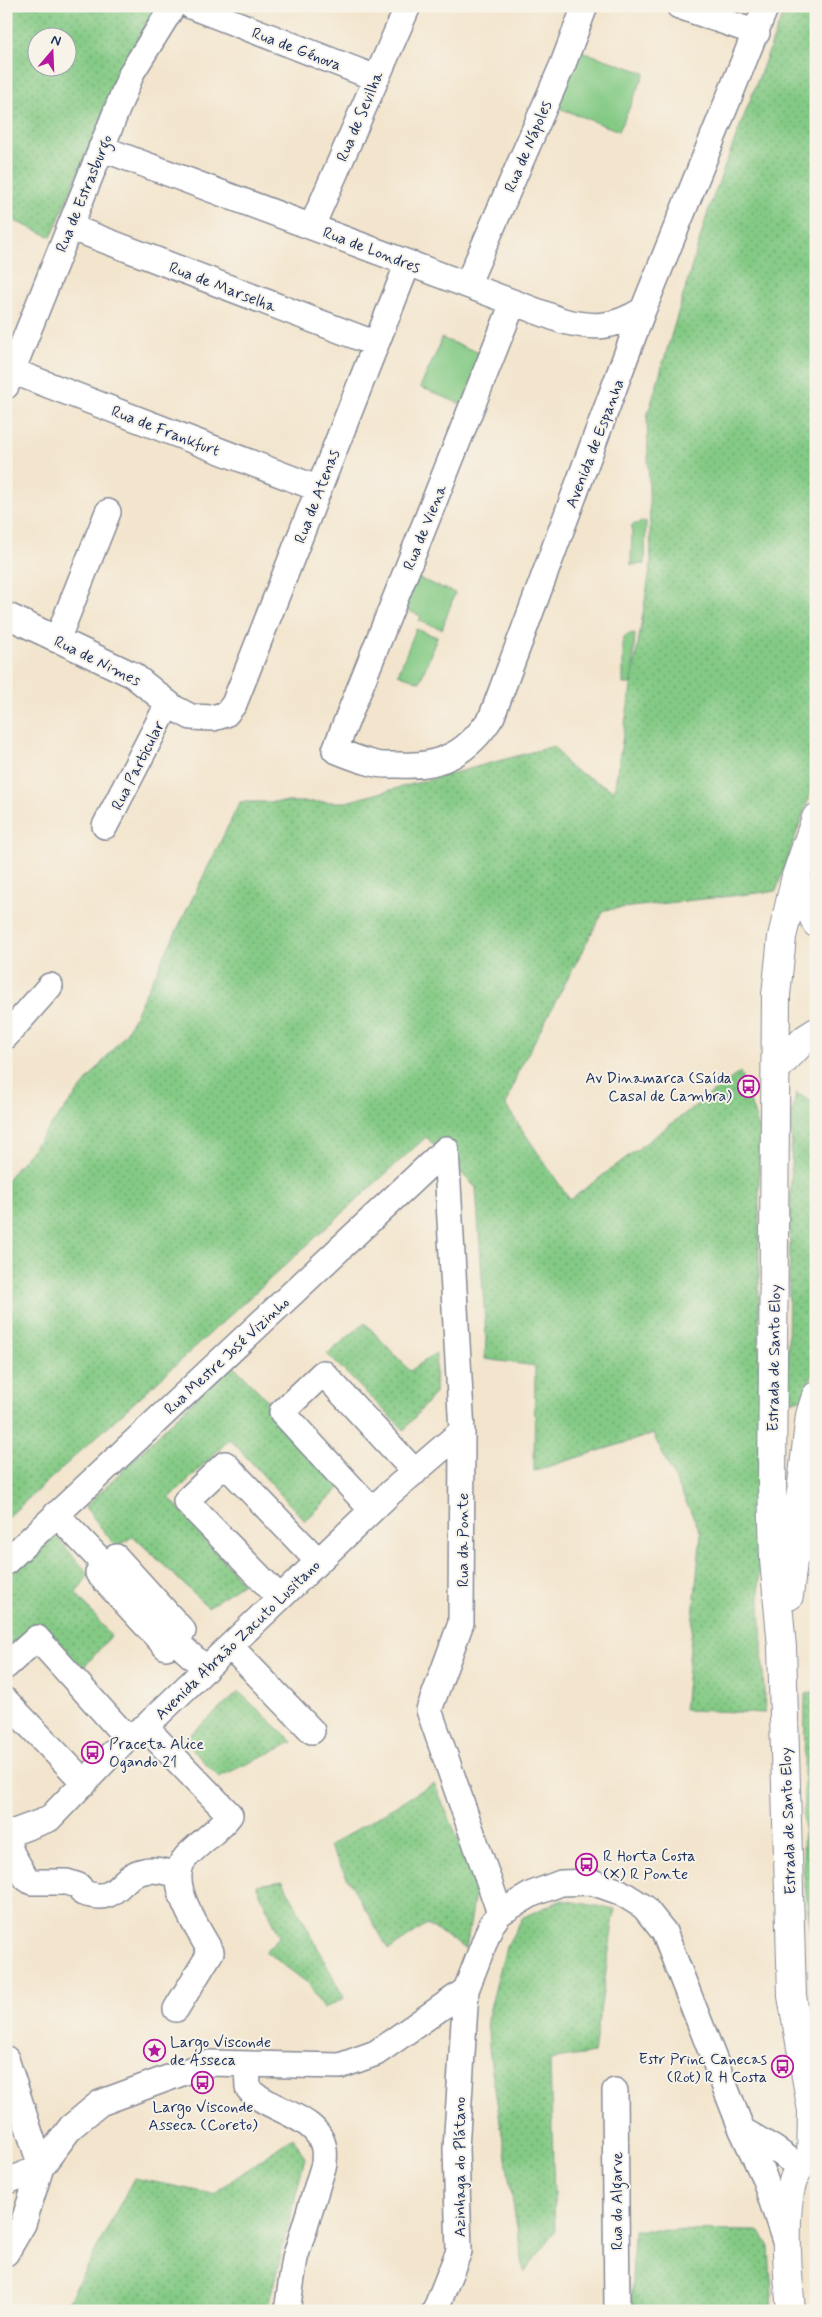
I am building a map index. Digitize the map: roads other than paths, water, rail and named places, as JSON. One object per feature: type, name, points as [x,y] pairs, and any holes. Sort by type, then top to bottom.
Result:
[{"type":"main road","name":"Estrada de Santo Eloy","points":[[791,2311],[788,2210],[792,2182],[809,2163],[812,2111],[792,1996],[782,1647],[774,1560],[772,1482],[776,995],[782,937],[796,876],[816,818]]},
{"type":"main road","points":[[796,876],[816,923]]},
{"type":"main road","points":[[776,1069],[805,1038],[816,1032]]},
{"type":"main road","name":"Estrada de Santo Eloy","points":[[782,1647],[805,1551],[810,1415],[816,1396]]},
{"type":"main road","name":"Estrada de Santo Eloy","points":[[792,1996],[816,2056]]},
{"type":"street","name":"Rua de Estrasburgo","points":[[9,378],[132,72],[173,6]]},
{"type":"street","name":"Rua de Génova","points":[[191,6],[376,78]]},
{"type":"street","name":"Rua de Sevilha","points":[[312,226],[408,6]]},
{"type":"street","name":"Rua de Nápoles","points":[[467,285],[563,64],[585,6]]},
{"type":"street","points":[[679,6],[757,33]]},
{"type":"street","name":"Avenida de Espanha","points":[[335,750],[374,764],[419,766],[448,758],[467,747],[481,732],[492,713],[643,310],[757,33],[766,6]]},
{"type":"street","name":"Rua de Londres","points":[[102,148],[563,321],[597,327],[621,322],[643,310]]},
{"type":"street","name":"Rua de Marselha","points":[[70,227],[376,344]]},
{"type":"street","name":"Rua de Atenas","points":[[213,718],[226,714],[234,704],[408,263]]},
{"type":"street","name":"Rua de Viena","points":[[335,750],[513,303]]},
{"type":"street","name":"Rua de Frankfurt","points":[[9,378],[319,488]]},
{"type":"street","points":[[58,640],[108,512]]},
{"type":"street","name":"Rua de Nimes","points":[[6,616],[133,675],[168,704],[190,717],[213,718]]},
{"type":"street","name":"Rua Particular","points":[[105,826],[168,704]]},
{"type":"street","points":[[6,1036],[50,986]]},
{"type":"street","name":"Rua da Ponte","points":[[446,1149],[462,1431],[462,1623],[429,1710],[500,1913]]},
{"type":"street","name":"Rua Mestre José Vizinho","points":[[6,1562],[446,1149]]},
{"type":"street","points":[[372,1510],[282,1412],[323,1373],[415,1472]]},
{"type":"street","name":"Avenida Abraão Zacuto Lusitano","points":[[6,1836],[49,1819],[136,1732],[206,1669],[372,1510],[462,1431]]},
{"type":"street","points":[[280,1598],[186,1501],[225,1464],[318,1561]]},
{"type":"street","points":[[56,1514],[106,1566],[98,1573],[166,1647],[174,1640],[206,1669]]},
{"type":"street","points":[[6,1666],[37,1638],[136,1732],[230,1815],[184,1859],[178,1874],[183,1900],[211,1952],[176,2009]]},
{"type":"street","points":[[230,1646],[312,1731]]},
{"type":"street","points":[[6,1701],[85,1783]]},
{"type":"street","points":[[6,1836],[12,1854],[26,1878],[32,1882],[67,1882],[79,1886],[82,1893],[94,1896],[111,1895],[131,1876],[144,1870],[178,1874]]},
{"type":"street","points":[[500,1913],[532,1894],[561,1883],[592,1882],[620,1892],[644,1907],[664,1932],[742,2130],[764,2177],[788,2252]]},
{"type":"street","name":"Azinhaga do Plátano","points":[[435,2311],[459,2251],[456,2149],[466,1990],[492,1924],[500,1913]]},
{"type":"street","points":[[6,2254],[23,2224],[41,2167],[72,2127],[100,2103],[209,2063],[340,2066],[376,2053],[466,1990]]},
{"type":"street","points":[[6,2059],[41,2167]]},
{"type":"street","points":[[248,2064],[248,2088],[256,2098],[300,2118],[319,2135],[324,2149],[324,2164],[296,2258],[287,2311]]},
{"type":"street","name":"Rua do Algarve","points":[[615,2091],[617,2311]]},
{"type":"street","points":[[742,2130],[773,2148],[809,2163]]},
{"type":"street","points":[[6,2182],[41,2167]]},
{"type":"place","name":"Av Dinamarca (Saída Casal de Cambra)","points":[[748,1086]]},
{"type":"place","name":"Praceta Alice Ogando 21","points":[[93,1752]]},
{"type":"place","name":"R Horta Costa (X) R Ponte","points":[[587,1864]]},
{"type":"place","name":"Largo Visconde de Asseca","points":[[154,2050]]},
{"type":"place","name":"Estr Princ Canecas (Rot) R H Costa","points":[[783,2067]]},
{"type":"place","name":"Largo Visconde Asseca (Coreto)","points":[[203,2082]]}]
